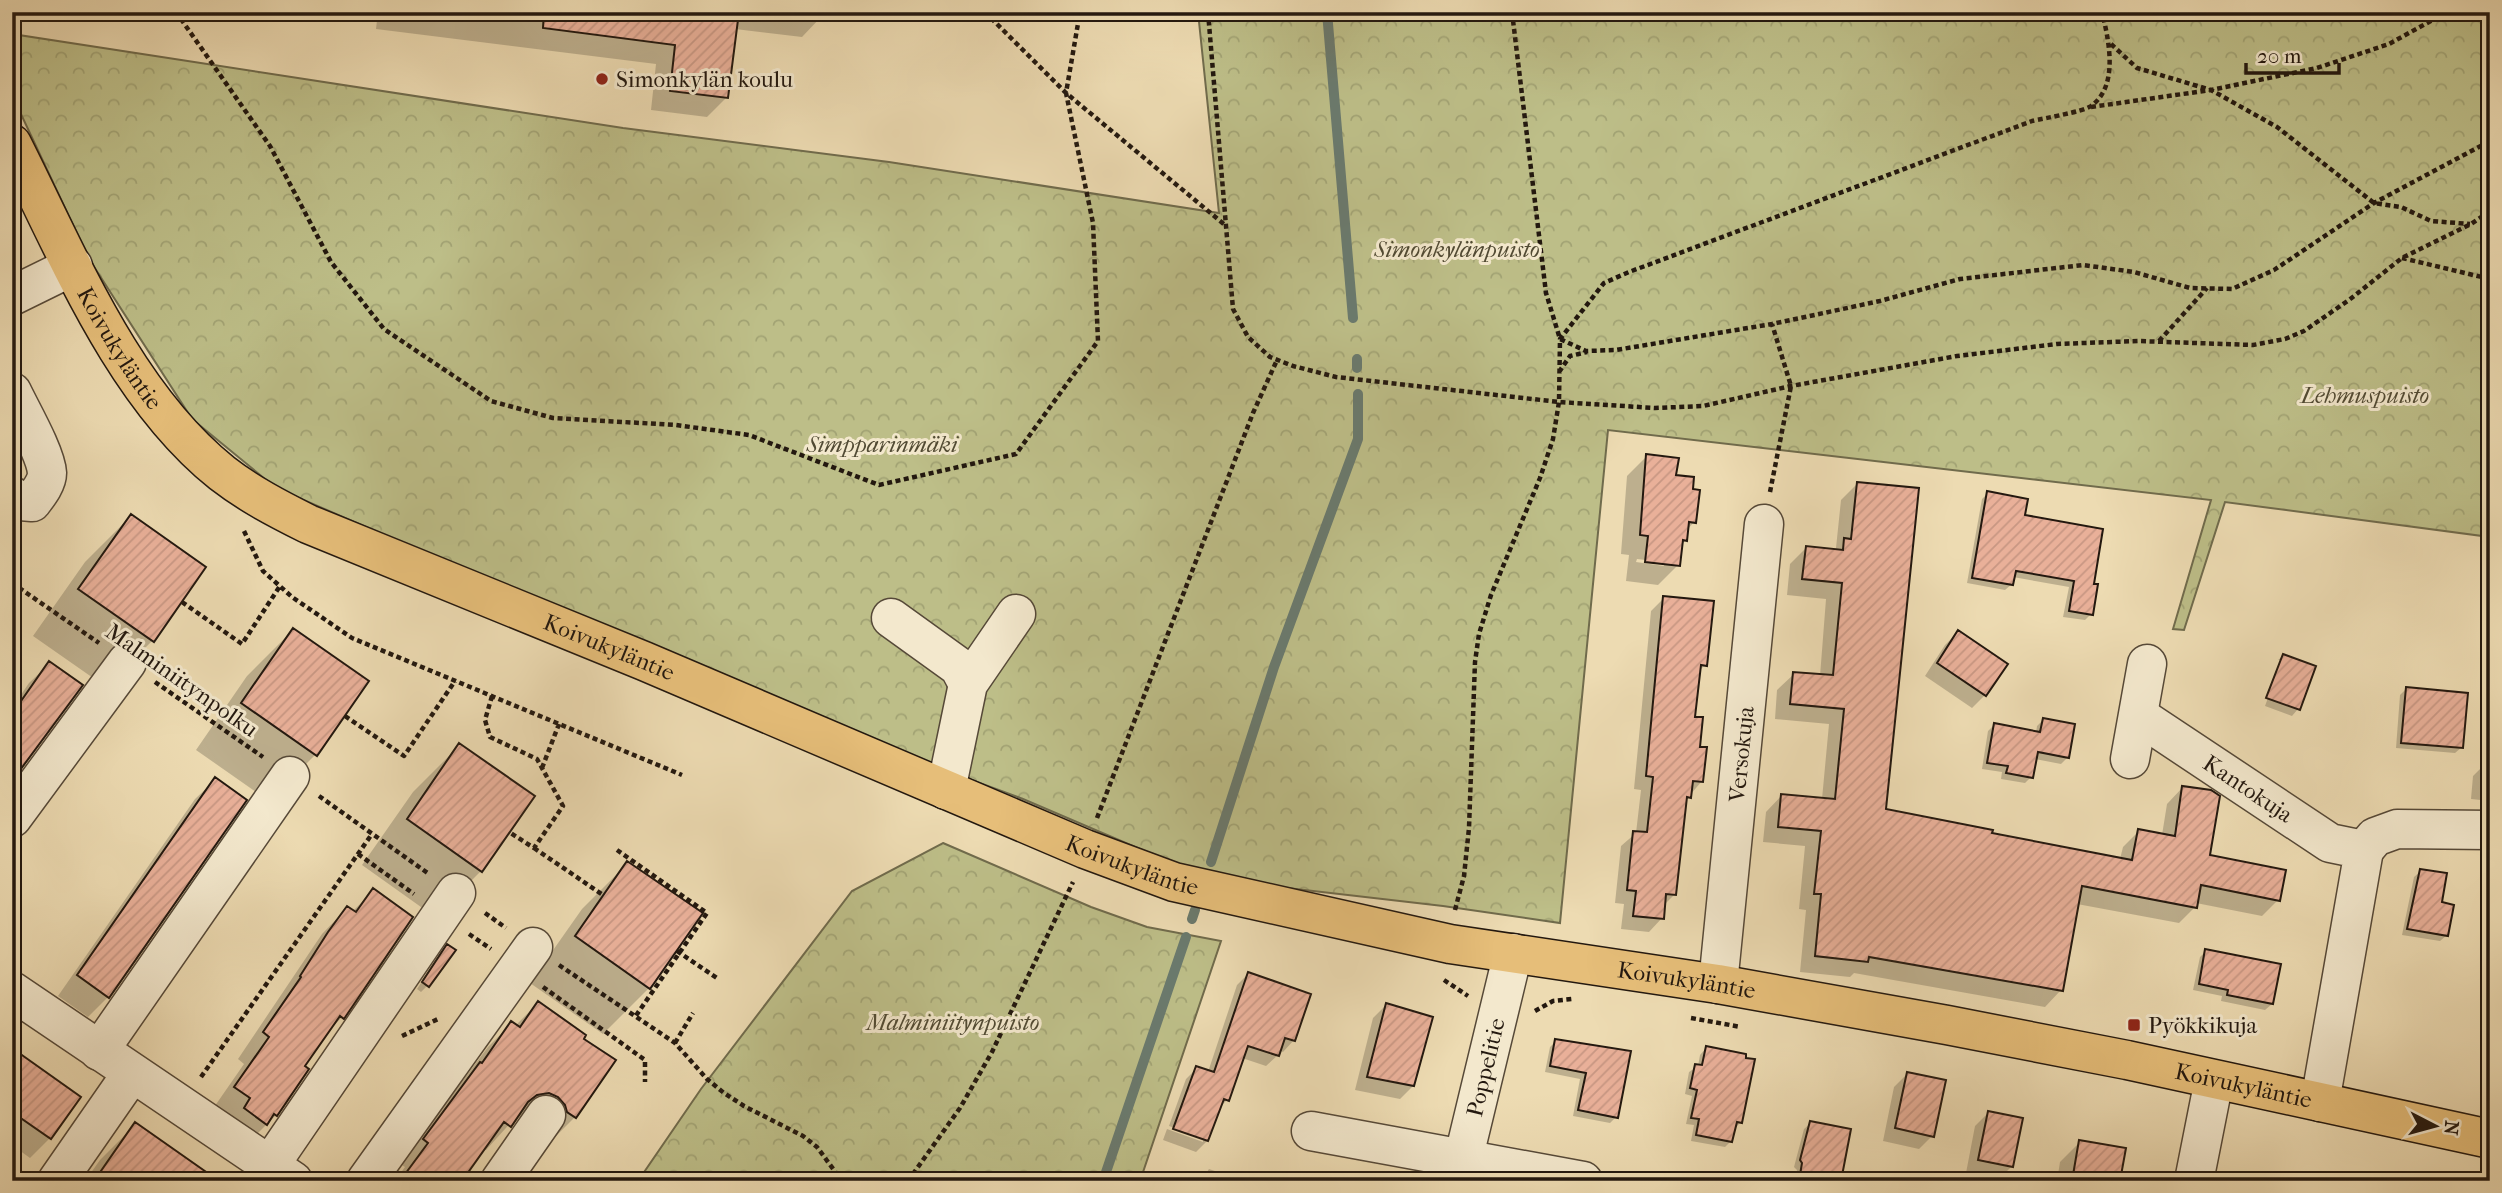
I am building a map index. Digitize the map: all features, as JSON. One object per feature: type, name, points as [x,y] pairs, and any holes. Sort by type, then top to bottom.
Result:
[{"type":"main road","name":"Koivukyläntie","points":[[12,144],[126,365],[152,401],[200,453],[221,472],[267,504],[308,524],[946,790],[1075,873],[1174,882],[1450,944],[1718,984],[1947,1024],[2490,1139]]},
{"type":"street","points":[[12,296],[73,266]]},
{"type":"street","points":[[12,392],[43,457],[47,474],[40,492],[32,502],[20,501],[12,496]]},
{"type":"street","name":"Versokuja","points":[[1718,984],[1764,524]]},
{"type":"street","points":[[946,790],[968,684],[1016,614]]},
{"type":"street","points":[[891,618],[959,667],[968,684]]},
{"type":"street","points":[[12,818],[127,662]]},
{"type":"street","points":[[2130,759],[2147,664]]},
{"type":"street","name":"Kantokuja","points":[[2138,716],[2330,843],[2364,849]]},
{"type":"street","points":[[99,1051],[290,776]]},
{"type":"street","points":[[2320,1102],[2364,849],[2375,837],[2397,829],[2490,830]]},
{"type":"street","points":[[12,991],[282,1173],[456,893]]},
{"type":"street","points":[[366,1181],[533,947]]},
{"type":"street","name":"Poppelitie","points":[[1461,1170],[1513,953]]},
{"type":"street","points":[[57,1181],[132,1073]]},
{"type":"street","points":[[2194,1181],[2214,1080]]},
{"type":"street","points":[[500,1181],[546,1115]]},
{"type":"street","points":[[1311,1131],[1461,1170],[1583,1181]]},
{"type":"path","points":[[176,12],[270,146],[331,262],[384,329],[491,401],[553,418],[676,425],[749,435],[879,485],[1016,454],[1098,341],[1093,223],[1066,93],[1080,12]]},
{"type":"path","points":[[985,12],[1066,93],[1226,226]]},
{"type":"path","points":[[1208,12],[1233,309],[1248,337],[1269,357],[1336,377],[1559,402],[1655,408],[1703,406],[1791,386],[1957,356],[2057,344],[2159,342],[2253,345],[2285,339],[2304,331],[2402,258],[2471,224],[2490,211]]},
{"type":"path","points":[[1455,911],[1464,876],[1469,828],[1475,662],[1479,634],[1490,595],[1553,439],[1559,402],[1560,339],[1546,293],[1512,12]]},
{"type":"path","points":[[2090,107],[2106,89],[2110,43],[2102,12]]},
{"type":"path","points":[[1560,339],[1604,283],[1616,277],[2032,121],[2090,107],[2211,90],[2317,68],[2389,44],[2447,12]]},
{"type":"path","points":[[2110,43],[2137,68],[2211,90],[2277,127],[2374,203],[2401,207],[2431,221],[2471,224]]},
{"type":"path","points":[[1560,339],[1586,351],[1616,350],[1772,324],[1880,301],[1960,279],[2083,265],[2134,272],[2190,288],[2232,289],[2274,271],[2374,203],[2490,141]]},
{"type":"path","points":[[2402,258],[2490,279]]},
{"type":"path","points":[[2159,342],[2207,288]]},
{"type":"path","points":[[1764,524],[1791,386],[1772,324]]},
{"type":"path","points":[[1559,373],[1570,356],[1595,351]]},
{"type":"path","points":[[908,1181],[960,1108],[992,1052],[1075,873],[1253,413],[1278,360]]},
{"type":"path","points":[[254,531],[241,526],[263,571],[352,639],[682,775]]},
{"type":"path","name":"Malminiitynpolku","points":[[12,583],[332,805]]},
{"type":"path","points":[[182,602],[242,644],[280,586]]},
{"type":"path","points":[[345,716],[404,756],[455,681]]},
{"type":"path","points":[[492,696],[485,720],[490,737],[537,760],[563,806],[534,848]]},
{"type":"path","points":[[542,768],[559,724]]},
{"type":"path","points":[[509,832],[603,895]]},
{"type":"path","points":[[182,1105],[372,834]]},
{"type":"path","points":[[617,850],[706,913],[635,1017]]},
{"type":"path","points":[[678,952],[717,978]]},
{"type":"path","points":[[1432,977],[1445,980],[1468,996],[1533,1011],[1553,1001],[1577,999]]},
{"type":"path","points":[[628,1013],[675,1043],[707,1079],[724,1093],[803,1136],[817,1147],[842,1181]]},
{"type":"path","points":[[675,1043],[693,1013]]},
{"type":"path","points":[[1683,1017],[1749,1028]]},
{"type":"path","points":[[390,1041],[441,1018]]},
{"type":"green space","points":[[1198,12],[2490,12],[2490,537],[2225,502],[2184,630],[2173,629],[2211,500],[1608,430],[1560,923],[1443,906],[1210,879],[1023,799],[752,694],[276,488],[192,419],[89,259],[12,95],[12,34],[623,128],[889,162],[1219,213]]},
{"type":"green space","name":"Malminiitynpuisto","points":[[943,843],[1091,907],[1147,927],[1221,941],[1140,1181],[638,1181],[701,1089],[852,891]]},
{"type":"building","points":[[544,12],[739,12],[728,98],[670,91],[675,45],[543,28]]},
{"type":"building","points":[[1646,454],[1679,458],[1676,475],[1694,477],[1693,489],[1700,490],[1696,523],[1689,522],[1687,541],[1683,540],[1680,566],[1645,562],[1648,536],[1640,535]]},
{"type":"building","points":[[1857,482],[1919,488],[1886,809],[2132,860],[2138,829],[2175,836],[2182,786],[2211,790],[2220,796],[2210,855],[2286,870],[2280,901],[2201,885],[2197,908],[2082,886],[2063,991],[1869,957],[1868,962],[1815,956],[1821,894],[1814,894],[1821,831],[1778,827],[1781,794],[1835,799],[1844,709],[1790,704],[1793,672],[1833,675],[1842,583],[1802,579],[1806,546],[1843,550],[1844,538],[1851,539]]},
{"type":"building","points":[[1987,491],[2028,499],[2025,515],[2103,529],[2094,584],[2098,584],[2093,615],[2069,611],[2074,581],[2016,571],[2013,585],[1972,578]]},
{"type":"building","points":[[131,514],[206,567],[154,642],[78,589]]},
{"type":"building","points":[[1663,596],[1714,601],[1707,666],[1701,665],[1695,717],[1703,717],[1700,747],[1707,747],[1703,782],[1693,781],[1691,798],[1687,797],[1676,895],[1666,894],[1664,919],[1633,916],[1636,891],[1627,890],[1633,831],[1647,832],[1653,777],[1646,776]]},
{"type":"building","points":[[293,628],[369,681],[317,756],[241,703]]},
{"type":"building","points":[[1958,630],[2008,664],[1986,696],[1937,663]]},
{"type":"building","points":[[2283,654],[2316,666],[2300,710],[2266,698]]},
{"type":"building","points":[[49,661],[83,685],[12,781],[12,714]]},
{"type":"building","points":[[2406,687],[2468,693],[2463,748],[2401,743]]},
{"type":"building","points":[[2043,718],[2075,724],[2069,758],[2038,752],[2033,778],[2006,773],[2008,766],[1987,763],[1994,723],[2040,732]]},
{"type":"building","points":[[459,743],[535,796],[482,872],[407,819]]},
{"type":"building","points":[[215,777],[247,800],[109,998],[77,975]]},
{"type":"building","points":[[627,861],[703,913],[650,989],[575,936]]},
{"type":"building","points":[[2420,869],[2447,873],[2442,902],[2454,905],[2448,936],[2407,929]]},
{"type":"building","points":[[373,888],[413,917],[344,1019],[340,1016],[305,1066],[309,1069],[277,1116],[274,1114],[267,1125],[244,1108],[250,1098],[234,1087],[269,1037],[263,1032],[328,932],[347,906],[356,912]]},
{"type":"building","points":[[447,944],[456,950],[429,987],[422,982]]},
{"type":"building","points":[[2205,949],[2281,964],[2273,1004],[2227,995],[2228,990],[2199,984]]},
{"type":"building","points":[[1248,972],[1311,994],[1295,1041],[1285,1038],[1279,1056],[1248,1046],[1229,1101],[1224,1099],[1208,1141],[1173,1129],[1196,1066],[1214,1072]]},
{"type":"building","points":[[538,1001],[586,1035],[584,1039],[616,1060],[576,1118],[567,1112],[558,1097],[549,1093],[537,1095],[528,1102],[511,1127],[504,1122],[462,1181],[400,1181],[428,1143],[423,1139],[511,1021],[520,1027]]},
{"type":"building","points":[[1386,1003],[1433,1017],[1414,1086],[1367,1077]]},
{"type":"building","points":[[1555,1039],[1631,1051],[1618,1118],[1578,1110],[1586,1073],[1550,1066]]},
{"type":"building","points":[[1706,1046],[1746,1054],[1746,1058],[1755,1059],[1742,1123],[1737,1122],[1732,1142],[1696,1135],[1699,1119],[1691,1118],[1697,1090],[1690,1088],[1695,1064],[1702,1065]]},
{"type":"building","points":[[12,1048],[81,1097],[51,1139],[12,1112]]},
{"type":"building","points":[[1907,1072],[1946,1080],[1934,1137],[1895,1128]]},
{"type":"building","points":[[1988,1111],[2023,1118],[2013,1167],[1978,1160]]},
{"type":"building","points":[[1810,1121],[1851,1129],[1841,1181],[1799,1181],[1802,1163],[1800,1160]]},
{"type":"building","points":[[135,1122],[219,1181],[94,1181]]},
{"type":"building","points":[[2079,1140],[2126,1148],[2120,1181],[2072,1181]]},
{"type":"waterway","points":[[1327,12],[1353,318]]},
{"type":"waterway","points":[[1357,359],[1357,368]]},
{"type":"waterway","points":[[1211,862],[1274,667],[1358,439],[1358,394]]},
{"type":"waterway","points":[[1192,919],[1195,910]]},
{"type":"waterway","points":[[1103,1181],[1186,937]]},
{"type":"place","name":"Simonkylän koulu","points":[[602,79]]},
{"type":"place","name":"Pyökkikuja","points":[[2134,1025]]},
{"type":"park label","name":"Simonkylänpuisto","points":[[1457,249]]},
{"type":"park label","name":"Lehmuspuisto","points":[[2365,395]]},
{"type":"park label","name":"Simpparinmäki","points":[[882,444]]}]
